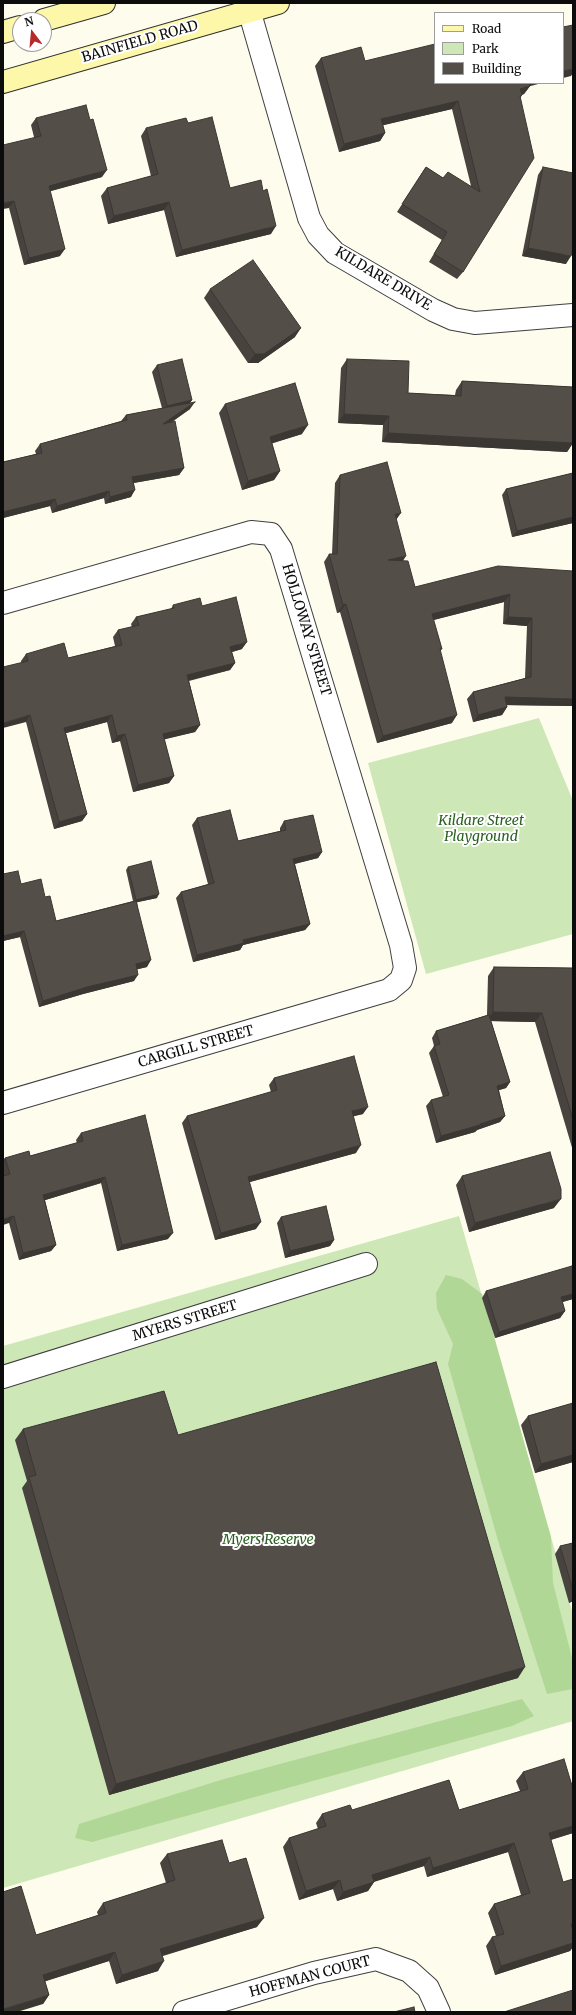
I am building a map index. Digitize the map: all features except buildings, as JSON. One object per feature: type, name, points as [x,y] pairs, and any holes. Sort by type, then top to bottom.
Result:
[{"type":"main road","points":[[52,18],[104,3]]},
{"type":"main road","name":"BAINFIELD ROAD","points":[[3,82],[249,7],[278,3]]},
{"type":"street","name":"KILDARE DRIVE","points":[[249,7],[309,218],[318,235],[335,253],[432,310],[453,319],[475,323],[573,314]]},
{"type":"street","name":"HOLLOWAY STREET","points":[[3,603],[251,532],[271,534],[281,549],[401,946],[405,968],[401,980],[389,990]]},
{"type":"street","name":"CARGILL STREET","points":[[3,1103],[389,990]]},
{"type":"street","name":"MYERS STREET","points":[[3,1377],[366,1264]]},
{"type":"street","name":"HOFFMAN COURT","points":[[184,2012],[314,1973],[376,1959],[409,1971],[428,1988],[439,2012]]},
{"type":"green space","name":"Kildare Street Playground","points":[[539,718],[573,801],[573,934],[426,974],[368,763]]},
{"type":"green space","name":"Myers Reserve","points":[[459,1216],[573,1614],[573,1721],[3,1888],[3,1346]]},
{"type":"green space","points":[[446,1275],[462,1279],[482,1294],[551,1537],[553,1583],[573,1662],[573,1689],[547,1694],[499,1544],[448,1364],[453,1344],[437,1309],[436,1293]]},
{"type":"green space","points":[[522,1699],[534,1716],[512,1726],[92,1842],[75,1838],[79,1824],[224,1779]]}]
